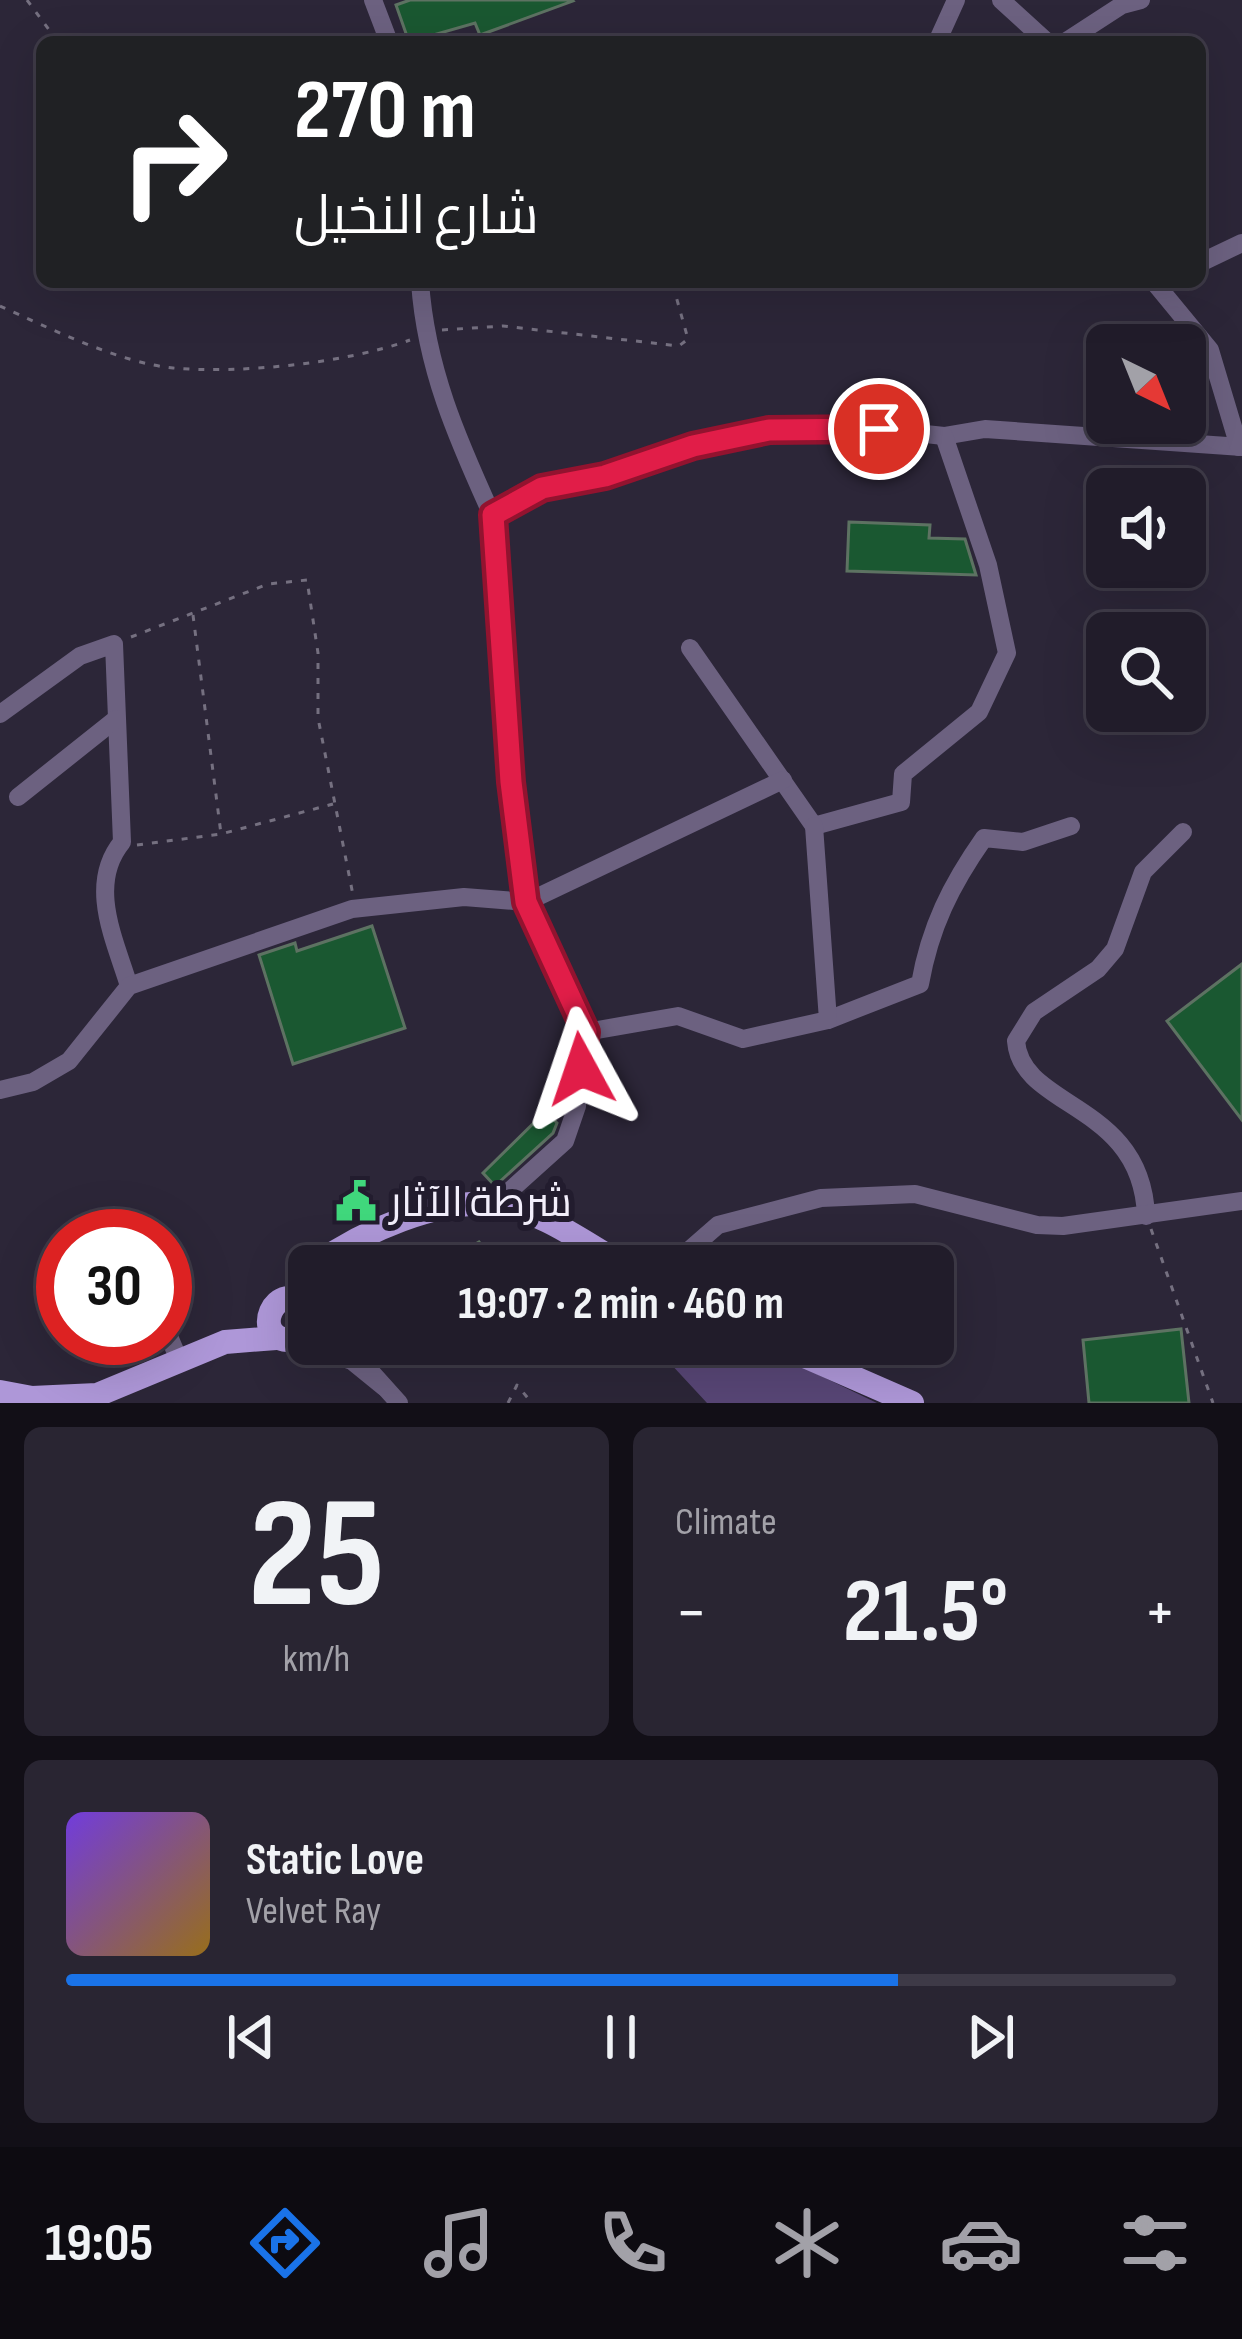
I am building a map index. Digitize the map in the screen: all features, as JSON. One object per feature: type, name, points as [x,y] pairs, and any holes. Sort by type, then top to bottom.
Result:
[{"type":"main road","points":[[349,1245],[377,1228],[413,1216],[495,1204],[587,1245]]},
{"type":"main road","points":[[368,1245],[413,1216]]},
{"type":"main road","points":[[192,1352],[276,1304],[288,1292]]},
{"type":"main road","points":[[276,1304],[288,1301]]},
{"type":"main road","points":[[276,1304],[268,1326],[288,1333]]},
{"type":"main road","points":[[192,1355],[225,1342],[288,1336]]},
{"type":"main road","points":[[0,1392],[32,1398],[97,1395],[167,1365]]},
{"type":"main road","points":[[825,1365],[912,1403]]},
{"type":"street","points":[[373,0],[386,36]]},
{"type":"street","points":[[940,36],[956,0]]},
{"type":"street","points":[[1001,0],[1040,36]]},
{"type":"street","points":[[1074,36],[1122,5],[1141,0]]},
{"type":"street","points":[[1206,259],[1242,243]]},
{"type":"street","points":[[420,288],[424,335],[450,422],[493,515],[511,782],[526,902],[586,1032],[577,1106],[566,1141],[495,1204]]},
{"type":"street","points":[[493,515],[542,488],[769,430],[879,429],[944,436],[985,429],[1240,447],[1210,350],[1158,288]]},
{"type":"street","points":[[814,826],[901,802],[904,774],[979,712],[1007,653],[988,565],[944,436]]},
{"type":"street","points":[[0,714],[80,656],[114,644],[122,842],[109,859],[105,900],[129,986]]},
{"type":"street","points":[[689,648],[814,826],[828,1020]]},
{"type":"street","points":[[18,797],[116,719]]},
{"type":"street","points":[[0,1090],[33,1082],[69,1061],[129,986],[356,908],[464,897],[526,902],[783,781]]},
{"type":"street","points":[[586,1032],[678,1016],[743,1039],[828,1020],[920,984],[928,942],[949,889],[984,838],[1023,842],[1070,826]]},
{"type":"street","points":[[1146,1216],[1145,1186],[1123,1142],[1023,1066],[1016,1041],[1034,1012],[1098,969],[1114,949],[1143,872],[1183,832]]},
{"type":"street","points":[[696,1245],[718,1226],[821,1198],[944,1197],[1036,1225],[1146,1216],[1242,1201]]},
{"type":"street","points":[[357,1365],[384,1387]]},
{"type":"street","points":[[365,1365],[398,1403]]},
{"type":"path","points":[[27,0],[54,36]]},
{"type":"path","points":[[0,306],[58,332],[169,368],[225,369],[379,351],[459,326],[502,326],[680,346],[688,339],[674,288]]},
{"type":"path","points":[[114,644],[268,584],[307,580],[318,652],[318,718],[356,908]]},
{"type":"path","points":[[193,612],[220,833]]},
{"type":"path","points":[[117,848],[220,833],[335,804]]},
{"type":"path","points":[[1146,1216],[1213,1403]]},
{"type":"path","points":[[508,1403],[517,1385],[532,1403]]},
{"type":"shaded area","points":[[672,1365],[798,1365],[877,1403],[707,1403]]},
{"type":"building","points":[[410,0],[573,1],[480,35],[475,23],[430,36],[407,36],[396,5]]},
{"type":"building","points":[[849,522],[930,525],[929,538],[965,539],[976,575],[847,571]]},
{"type":"building","points":[[372,926],[405,1028],[293,1064],[259,955],[295,943],[297,951]]},
{"type":"building","points":[[1242,964],[1242,1120],[1167,1021]]},
{"type":"building","points":[[546,1111],[557,1123],[553,1133],[495,1186],[483,1173]]},
{"type":"building","points":[[1181,1329],[1189,1403],[1089,1403],[1083,1340]]},
{"type":"place","name":"شرطة الآثار","points":[[356,1201]]},
{"type":"route","points":[[581,1069],[586,1032],[526,902],[511,782],[493,515],[542,488],[605,476],[693,446],[769,430],[879,429]]}]
